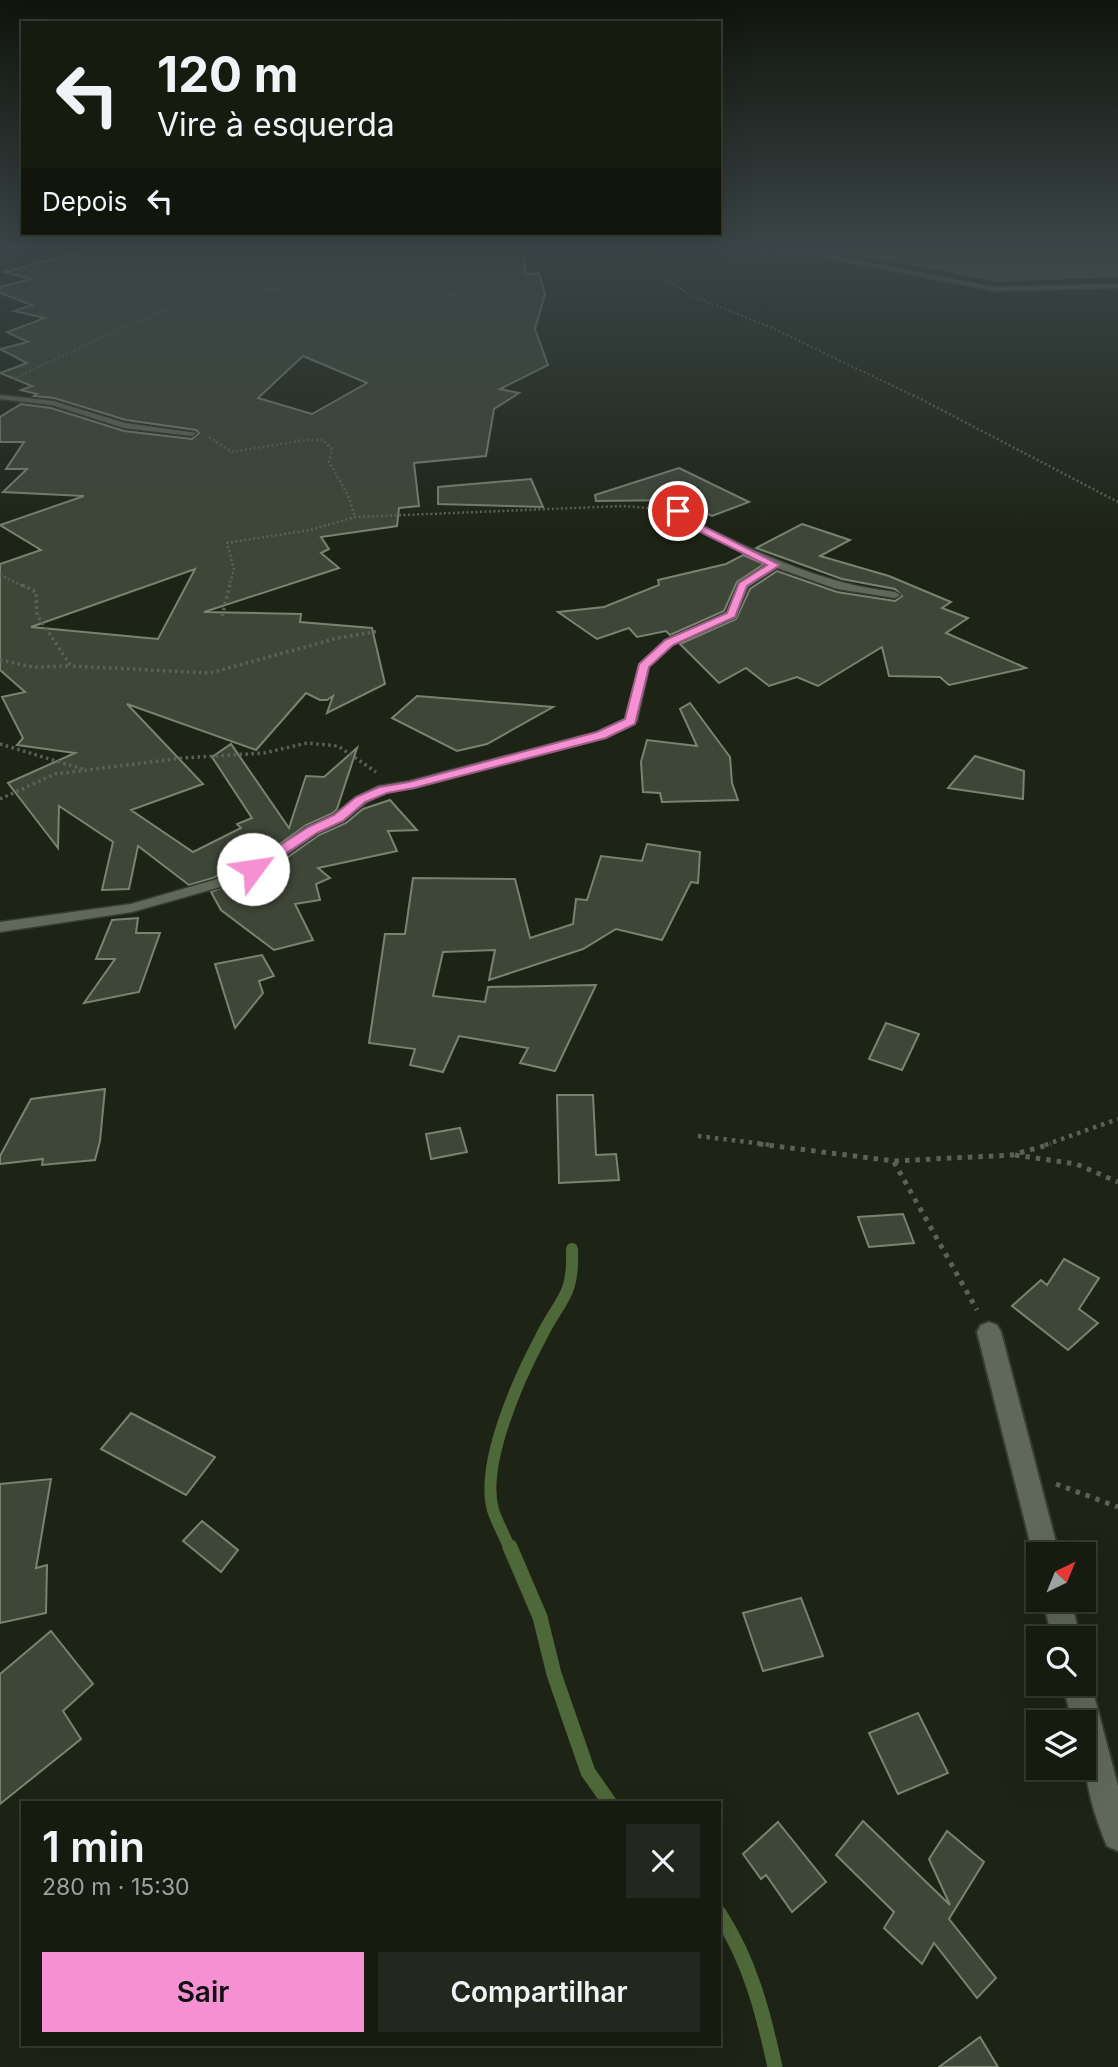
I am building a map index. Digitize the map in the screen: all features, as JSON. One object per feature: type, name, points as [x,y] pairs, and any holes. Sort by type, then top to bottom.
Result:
[{"type":"street","points":[[989,1332],[1043,1542]]},
{"type":"street","points":[[1080,1696],[1118,1835]]},
{"type":"lane","points":[[0,397],[53,403],[124,425],[192,433]]},
{"type":"lane","points":[[678,511],[687,522],[775,565],[872,594],[895,595]]},
{"type":"lane","points":[[0,927],[132,908],[219,883],[276,856],[313,830],[339,818],[361,800],[397,786],[601,735],[631,721],[643,666],[669,642],[732,615],[743,585],[775,565]]},
{"type":"path","points":[[9,381],[83,344]]},
{"type":"path","points":[[808,344],[882,379],[1118,502]]},
{"type":"path","points":[[192,433],[206,435],[232,452],[306,440],[323,440],[332,449],[329,462],[348,495],[355,517]]},
{"type":"path","points":[[222,616],[234,569],[227,543],[310,530],[355,517],[623,506],[678,511]]},
{"type":"path","points":[[0,575],[36,592],[37,615],[71,666]]},
{"type":"path","points":[[0,660],[33,667],[71,666],[210,673],[338,638],[379,631]]},
{"type":"path","points":[[0,799],[55,774],[183,758],[264,753],[307,743],[338,746],[397,786]]},
{"type":"path","points":[[0,744],[88,770]]},
{"type":"path","points":[[1012,1155],[1068,1139],[1118,1119]]},
{"type":"path","points":[[698,1136],[894,1161],[1012,1155],[1076,1164],[1118,1182]]},
{"type":"path","points":[[894,1161],[989,1332]]},
{"type":"path","points":[[1026,1473],[1118,1507]]},
{"type":"building","points":[[18,344],[541,344],[548,365],[500,389],[519,393],[494,409],[486,456],[414,463],[419,506],[399,508],[397,526],[321,537],[329,549],[321,553],[339,568],[204,612],[301,614],[300,622],[372,628],[385,684],[327,713],[333,696],[320,700],[306,693],[256,750],[127,704],[203,784],[131,810],[193,852],[241,828],[237,824],[252,818],[212,757],[231,744],[289,828],[306,776],[324,777],[357,748],[337,809],[333,813],[306,825],[270,851],[213,878],[189,885],[138,846],[129,889],[102,890],[113,842],[59,806],[58,848],[8,783],[75,753],[17,745],[23,738],[2,697],[25,692],[0,670],[0,564],[41,550],[0,525],[84,496],[3,492],[27,469],[6,469],[24,442],[0,442],[0,417],[21,404],[51,408],[124,431],[192,439],[199,433],[196,430],[126,420],[54,398],[34,396],[37,394],[21,390],[32,386],[0,373],[27,363],[0,349]],"holes":[[[303,356],[367,383],[312,414],[258,398]],[[195,569],[158,639],[31,627]]]},
{"type":"building","points":[[679,468],[749,502],[712,516],[679,500],[596,501],[595,495]]},
{"type":"building","points":[[531,479],[543,507],[438,504],[438,487]]},
{"type":"building","points":[[802,524],[850,540],[820,556],[889,576],[951,602],[942,608],[968,618],[946,633],[1026,668],[949,685],[940,677],[889,676],[882,647],[818,686],[797,677],[769,686],[746,668],[719,683],[680,644],[736,619],[750,589],[777,571],[837,592],[895,601],[902,596],[895,589],[842,579],[756,548]]},
{"type":"building","points":[[743,555],[764,564],[737,582],[724,611],[670,635],[666,631],[637,637],[629,628],[597,639],[558,612],[604,607],[659,585],[658,580],[726,564]]},
{"type":"building","points":[[417,696],[553,707],[487,744],[457,751],[392,718]]},
{"type":"building","points":[[690,703],[730,757],[732,783],[738,800],[662,802],[660,793],[643,792],[641,762],[647,740],[697,746],[680,709]]},
{"type":"building","points":[[975,756],[1024,771],[1023,799],[948,788]]},
{"type":"building","points":[[390,800],[417,830],[388,831],[397,851],[318,868],[330,878],[316,884],[320,900],[295,904],[313,940],[274,950],[221,910],[211,892],[282,861],[319,835],[346,823],[363,809]]},
{"type":"building","points":[[647,844],[700,852],[698,883],[691,882],[662,940],[616,929],[583,949],[489,980],[495,950],[443,952],[433,996],[485,1002],[488,987],[596,985],[555,1071],[520,1063],[528,1048],[459,1036],[443,1072],[410,1065],[415,1049],[369,1043],[385,934],[405,934],[413,878],[515,879],[530,938],[573,924],[576,899],[587,900],[601,856],[642,861]]},
{"type":"building","points":[[138,918],[136,933],[160,933],[139,992],[84,1003],[115,959],[96,959],[112,920]]},
{"type":"building","points":[[262,955],[274,976],[259,981],[263,993],[235,1028],[215,964]]},
{"type":"building","points":[[886,1023],[919,1034],[902,1070],[869,1059]]},
{"type":"building","points":[[105,1089],[100,1141],[95,1160],[42,1165],[43,1159],[0,1164],[0,1156],[31,1099]]},
{"type":"building","points":[[557,1095],[593,1095],[596,1155],[616,1154],[619,1180],[559,1183]]},
{"type":"building","points":[[460,1128],[467,1152],[431,1159],[426,1134]]},
{"type":"building","points":[[903,1214],[914,1243],[869,1247],[858,1217]]},
{"type":"building","points":[[1064,1259],[1099,1278],[1079,1309],[1098,1323],[1068,1350],[1012,1306],[1041,1280],[1047,1285]]},
{"type":"building","points":[[131,1413],[215,1457],[186,1495],[101,1449]]},
{"type":"building","points":[[51,1479],[36,1568],[47,1565],[46,1613],[0,1623],[0,1484]]},
{"type":"building","points":[[202,1521],[238,1550],[221,1572],[183,1541]]},
{"type":"building","points":[[801,1598],[823,1656],[763,1671],[743,1613]]},
{"type":"building","points":[[51,1631],[93,1684],[63,1711],[81,1739],[0,1804],[0,1674]]},
{"type":"building","points":[[918,1713],[948,1773],[898,1794],[869,1733]]},
{"type":"building","points":[[863,1821],[950,1905],[929,1859],[947,1831],[984,1862],[949,1919],[996,1978],[977,1998],[934,1943],[922,1964],[884,1928],[894,1912],[836,1855]]},
{"type":"building","points":[[778,1822],[826,1882],[792,1912],[766,1875],[761,1879],[743,1854]]},
{"type":"building","points":[[980,2037],[998,2067],[939,2067]]},
{"type":"waterway","points":[[510,1549],[493,1510],[490,1491],[492,1469],[504,1422],[522,1375],[568,1288],[572,1249]]},
{"type":"waterway","points":[[510,1547],[540,1617],[554,1674],[588,1772],[608,1801]]},
{"type":"waterway","points":[[721,1916],[754,1987],[775,2067]]},
{"type":"route","points":[[253,869],[313,830],[339,818],[361,800],[383,789],[409,785],[601,735],[631,721],[643,666],[669,642],[732,615],[743,585],[775,565],[687,522],[678,511]]}]
